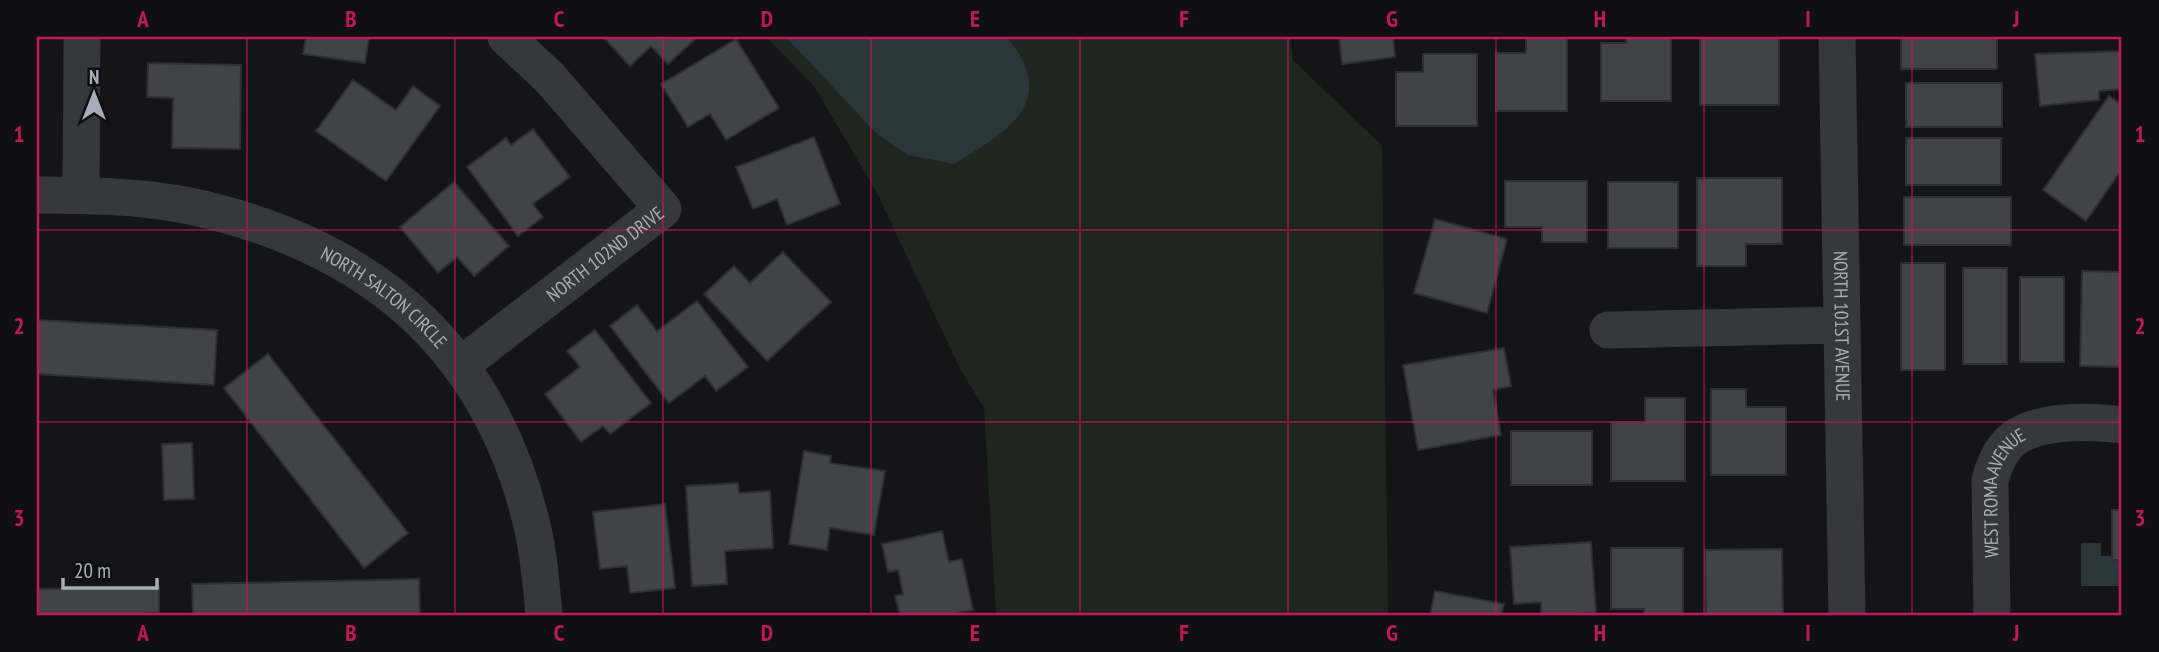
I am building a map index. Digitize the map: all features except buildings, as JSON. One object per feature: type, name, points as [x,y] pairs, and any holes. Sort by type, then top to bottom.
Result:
[{"type":"street","points":[[81,195],[82,37]]},
{"type":"street","name":"NORTH 102ND DRIVE","points":[[461,365],[663,209],[549,76],[506,37]]},
{"type":"street","name":"NORTH 101ST AVENUE","points":[[1837,37],[1847,615]]},
{"type":"street","name":"NORTH SALTON CIRCLE","points":[[37,195],[81,195],[183,205],[250,222],[307,243],[390,294],[430,328],[461,365],[494,419],[516,470],[531,521],[540,567],[544,615]]},
{"type":"street","points":[[1608,330],[1841,325]]},
{"type":"street","name":"WEST ROMA AVENUE","points":[[1992,615],[1990,481],[1995,462],[2007,444],[2043,425],[2100,422],[2122,425]]},
{"type":"shaded area","points":[[766,37],[1290,37],[1293,60],[1382,146],[1388,615],[996,615],[984,408],[960,369],[878,195],[814,86]]},
{"type":"shaded area","points":[[786,37],[1007,37],[1022,59],[1029,79],[1028,97],[1021,112],[1009,126],[954,164],[908,155],[876,133]]},
{"type":"shaded area","points":[[2081,543],[2101,543],[2101,556],[2122,556],[2122,586],[2081,586]]}]
